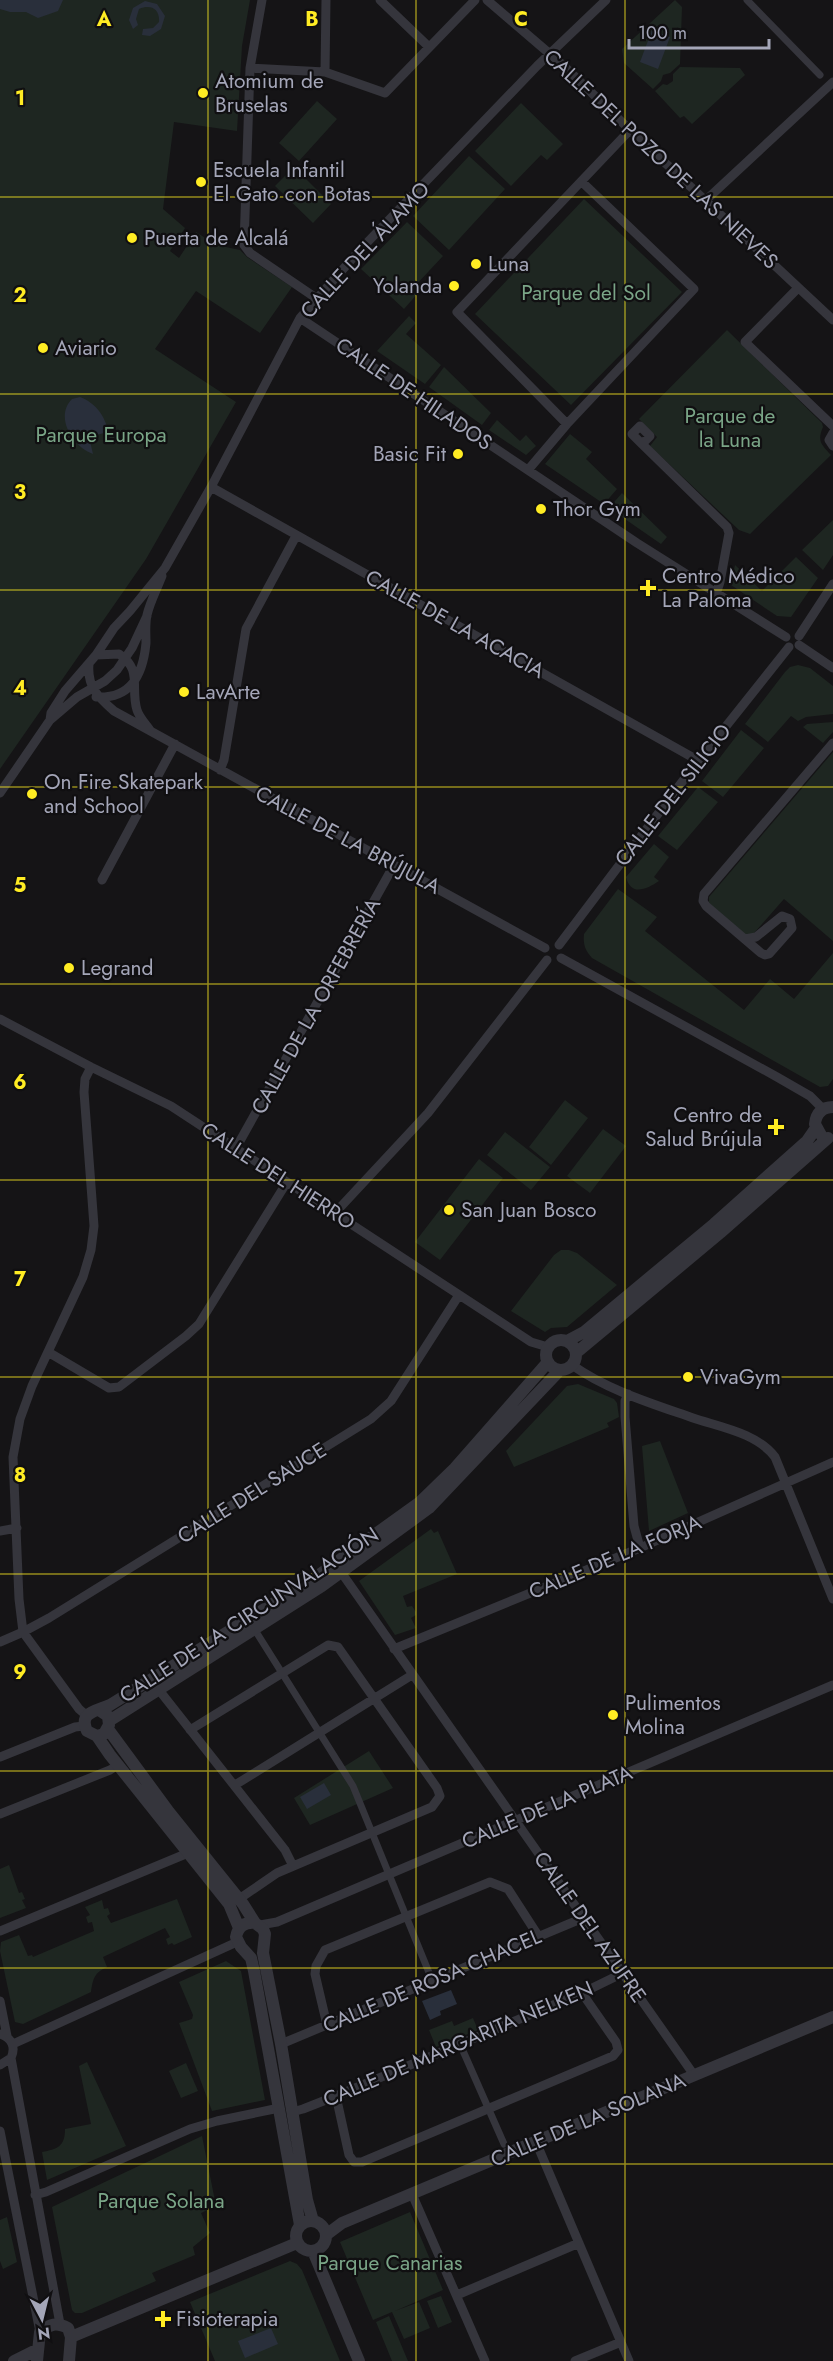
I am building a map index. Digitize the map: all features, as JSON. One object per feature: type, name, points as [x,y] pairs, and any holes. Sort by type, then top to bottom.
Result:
[{"type":"street","points":[[262,0],[250,68],[244,245],[250,253],[316,298]]},
{"type":"street","points":[[325,72],[326,0]]},
{"type":"street","points":[[380,0],[429,47]]},
{"type":"street","points":[[250,68],[325,72],[385,93],[475,0]]},
{"type":"street","name":"CALLE DEL POZO DE LAS NIEVES","points":[[487,0],[550,54],[798,288],[831,313]]},
{"type":"street","name":"CALLE DEL ÁLAMO","points":[[50,720],[51,713],[65,691],[165,568],[211,487],[300,318],[316,298],[550,54],[606,0]]},
{"type":"street","points":[[747,0],[820,75]]},
{"type":"street","points":[[706,200],[833,82]]},
{"type":"street","points":[[567,423],[457,312],[630,130]]},
{"type":"street","points":[[528,470],[567,423],[694,289],[582,182]]},
{"type":"street","points":[[798,288],[745,342],[833,426]]},
{"type":"street","name":"CALLE DE HILADOS","points":[[300,318],[716,594],[786,637]]},
{"type":"street","points":[[833,433],[829,440],[833,446]]},
{"type":"street","points":[[642,444],[727,527],[729,533],[716,594]]},
{"type":"street","name":"CALLE DE LA ACACIA","points":[[211,487],[699,761]]},
{"type":"street","points":[[220,770],[224,759],[246,629],[296,536]]},
{"type":"street","name":"CALLE DEL ÁLAMO","points":[[96,694],[125,658],[147,616],[165,568]]},
{"type":"street","points":[[833,584],[799,640],[796,648],[789,647],[785,641],[786,637],[795,634],[799,640],[833,668]]},
{"type":"street","name":"CALLE DEL ÁLAMO","points":[[135,680],[143,665],[147,616]]},
{"type":"street","name":"CALLE DEL SILICIO","points":[[559,945],[789,647]]},
{"type":"street","points":[[96,655],[111,652],[125,658]]},
{"type":"street","name":"CALLE DEL ÁLAMO","points":[[125,658],[130,664],[135,680],[140,716],[152,732]]},
{"type":"street","points":[[89,664],[88,676],[96,694]]},
{"type":"street","points":[[0,793],[50,720],[77,697],[96,694],[117,696],[135,680]]},
{"type":"street","name":"CALLE DE LA BRÚJULA","points":[[96,694],[114,711],[545,948]]},
{"type":"street","points":[[745,939],[756,937],[782,916],[790,919],[792,928],[769,954],[761,953],[745,939],[702,901],[704,894],[833,743]]},
{"type":"street","points":[[102,880],[175,744]]},
{"type":"street","name":"CALLE DE LA ORFEBRERÍA","points":[[236,1148],[394,865]]},
{"type":"street","points":[[554,943],[559,945],[562,949],[561,958],[552,962],[547,960],[544,956],[545,948],[554,943]]},
{"type":"street","points":[[561,958],[830,1105],[816,1119],[816,1128],[807,1141],[714,1224],[584,1332],[567,1341],[556,1340],[548,1347],[546,1355],[553,1367],[569,1362],[628,1394],[764,1445],[775,1457],[833,1599]]},
{"type":"street","points":[[334,1214],[428,1113],[547,960]]},
{"type":"street","name":"CALLE DEL HIERRO","points":[[0,1019],[171,1106],[531,1342],[548,1347]]},
{"type":"street","points":[[91,1067],[85,1079],[84,1092],[94,1226],[91,1250],[83,1277],[32,1386],[20,1419],[13,1457],[19,1599],[23,1632],[79,1709],[85,1720],[87,1731],[105,1729]]},
{"type":"street","points":[[816,1128],[821,1135],[831,1138]]},
{"type":"street","name":"CALLE DE LA CIRCUNVALACIÓN","points":[[258,1924],[105,1729],[159,1690],[255,1630],[340,1572],[437,1501],[569,1362],[831,1138]]},
{"type":"street","points":[[48,1352],[110,1388],[119,1387],[199,1324],[287,1182]]},
{"type":"street","name":"CALLE DEL SAUCE","points":[[0,1642],[23,1632],[371,1419],[391,1401],[459,1295]]},
{"type":"street","points":[[567,1341],[573,1346],[569,1362]]},
{"type":"street","name":"CALLE DE LA CIRCUNVALACIÓN","points":[[99,1710],[316,1577],[420,1502],[455,1468],[548,1362]]},
{"type":"street","points":[[628,1394],[625,1401],[626,1428],[634,1526],[640,1548]]},
{"type":"street","name":"CALLE DE LA FORJA","points":[[394,1648],[640,1548],[833,1462]]},
{"type":"street","points":[[0,1531],[17,1528]]},
{"type":"street","name":"CALLE DEL AZUFRE","points":[[340,1572],[694,2075]]},
{"type":"street","points":[[255,1630],[353,1786],[432,1980]]},
{"type":"street","points":[[190,1730],[328,1645],[333,1645],[338,1647],[437,1788],[440,1796],[432,1807],[277,1873],[239,1899]]},
{"type":"street","points":[[235,1785],[412,1675]]},
{"type":"street","name":"CALLE DE LA PLATA","points":[[258,1924],[278,1922],[833,1685]]},
{"type":"street","points":[[159,1690],[285,1850],[293,1866]]},
{"type":"street","points":[[0,1757],[75,1727],[93,1711],[99,1710],[108,1716],[105,1729],[118,1765],[229,1904],[239,1928],[241,1946],[250,1958],[254,1971],[300,2225],[295,2237],[301,2248],[313,2251],[322,2245],[320,2227],[292,2112],[263,1944],[265,1934],[258,1924],[244,1924],[239,1928]]},
{"type":"street","points":[[0,1814],[118,1765]]},
{"type":"street","points":[[0,1931],[188,1853]]},
{"type":"street","points":[[327,2025],[315,1974],[316,1965],[325,1950],[405,1916],[490,1882],[508,1888],[539,1937]]},
{"type":"street","name":"CALLE DE ROSA CHACEL","points":[[281,2044],[583,1917]]},
{"type":"street","points":[[6,2038],[241,1946],[252,1951],[263,1944]]},
{"type":"street","name":"CALLE DE MARGARITA NELKEN","points":[[292,2112],[336,2096],[582,1993],[622,1973]]},
{"type":"street","points":[[336,2096],[349,2155],[354,2162],[362,2162],[613,2056],[618,2050],[616,2042],[582,1993]]},
{"type":"street","points":[[0,2001],[60,2324]]},
{"type":"street","name":"CALLE DE LA SOLANA","points":[[320,2227],[342,2223],[833,2017]]},
{"type":"street","points":[[460,2044],[504,2144]]},
{"type":"street","points":[[0,2065],[11,2058]]},
{"type":"street","points":[[35,2194],[46,2192],[190,2129],[279,2108]]},
{"type":"street","points":[[0,2131],[40,2332],[38,2355],[14,2361]]},
{"type":"street","points":[[536,2142],[628,2361]]},
{"type":"street","points":[[412,2194],[485,2361]]},
{"type":"street","points":[[300,2225],[320,2227]]},
{"type":"street","points":[[71,2337],[297,2243]]},
{"type":"street","points":[[457,2295],[579,2243]]},
{"type":"street","points":[[313,2251],[359,2361]]},
{"type":"street","points":[[40,2332],[50,2325],[60,2324],[68,2328],[71,2337],[69,2361]]},
{"type":"street","points":[[575,2361],[621,2342]]},
{"type":"green space","name":"Parque Europa","points":[[0,0],[250,0],[242,46],[237,131],[174,122],[163,209],[185,228],[170,251],[179,258],[196,232],[216,245],[240,250],[292,287],[260,333],[196,291],[155,349],[236,402],[146,559],[0,769]]},
{"type":"green space","points":[[675,0],[682,7],[680,64],[670,73],[663,75],[661,81],[653,89],[624,63],[622,49]]},
{"type":"green space","points":[[680,67],[740,68],[745,75],[692,124],[684,116],[680,118],[655,91],[663,84],[667,85],[673,81],[673,74]]},
{"type":"green space","points":[[317,101],[337,119],[299,161],[279,143]]},
{"type":"green space","points":[[521,103],[563,144],[547,160],[541,155],[511,186],[475,151]]},
{"type":"green space","points":[[469,156],[505,189],[449,250],[413,216]]},
{"type":"green space","points":[[294,167],[331,204],[313,223],[275,186]]},
{"type":"green space","name":"Parque del Sol","points":[[584,199],[682,292],[571,405],[475,314]]},
{"type":"green space","points":[[407,222],[443,256],[414,287],[419,292],[404,309],[361,269]]},
{"type":"green space","points":[[409,316],[416,323],[406,334],[441,365],[425,384],[377,351]]},
{"type":"green space","name":"Parque de la Luna","points":[[727,330],[822,423],[821,442],[831,455],[750,534],[739,530],[650,446],[657,437],[639,419]]},
{"type":"green space","points":[[444,367],[491,413],[482,425],[429,387]]},
{"type":"green space","points":[[497,420],[520,441],[526,435],[536,446],[526,455],[489,430]]},
{"type":"green space","points":[[570,434],[592,452],[586,459],[617,489],[604,504],[545,464]]},
{"type":"green space","points":[[622,493],[667,537],[661,544],[609,508]]},
{"type":"green space","points":[[833,520],[833,555],[823,570],[802,550]]},
{"type":"green space","points":[[796,557],[818,578],[791,617],[777,616],[731,585],[735,565],[762,591]]},
{"type":"green space","points":[[798,665],[810,668],[833,686],[833,714],[806,717],[798,721],[791,716],[768,742],[745,724],[785,672],[790,667]]},
{"type":"green space","points":[[833,722],[833,732],[823,743],[803,727],[807,724]]},
{"type":"green space","points":[[741,730],[764,748],[723,797],[702,781]]},
{"type":"green space","points":[[833,752],[833,941],[784,899],[754,933],[747,936],[709,904],[709,897]]},
{"type":"green space","points":[[698,787],[718,802],[677,850],[658,836]]},
{"type":"green space","points":[[654,844],[669,857],[654,877],[659,881],[645,889],[635,889],[628,883],[626,877]]},
{"type":"green space","points":[[618,889],[657,917],[645,931],[744,1010],[770,979],[794,999],[833,953],[833,1079],[828,1086],[820,1087],[592,958],[585,947],[584,934]]},
{"type":"green space","points":[[565,1100],[588,1118],[551,1165],[529,1147]]},
{"type":"green space","points":[[603,1129],[626,1146],[590,1193],[567,1176]]},
{"type":"green space","points":[[505,1132],[550,1167],[531,1190],[487,1155]]},
{"type":"green space","points":[[479,1159],[503,1178],[440,1260],[415,1242]]},
{"type":"green space","points":[[561,1250],[577,1253],[617,1285],[567,1327],[551,1328],[545,1332],[511,1311],[554,1255]]},
{"type":"green space","points":[[578,1384],[614,1399],[617,1403],[619,1417],[607,1423],[609,1427],[514,1467],[506,1451],[567,1386]]},
{"type":"green space","points":[[660,1441],[688,1513],[649,1531],[642,1446]]},
{"type":"green space","points":[[431,1529],[434,1533],[438,1531],[457,1574],[403,1596],[407,1607],[412,1606],[416,1612],[416,1615],[411,1618],[416,1628],[395,1635],[359,1581]]},
{"type":"green space","points":[[369,1751],[393,1788],[310,1825],[294,1798]]},
{"type":"green space","points":[[9,1865],[19,1893],[22,1892],[25,1899],[22,1900],[26,1908],[0,1918],[0,1869]]},
{"type":"green space","points":[[177,1899],[192,1937],[174,1945],[172,1943],[168,1945],[166,1939],[170,1937],[165,1928],[103,1957],[107,1967],[95,1977],[91,1992],[23,2024],[15,2022],[0,1951],[1,1942],[19,1935],[28,1956],[33,1957],[94,1931],[92,1922],[88,1923],[86,1917],[90,1915],[85,1907],[102,1900],[104,1909],[108,1908],[110,1914],[107,1916],[111,1923]]},
{"type":"green space","points":[[226,1961],[241,1971],[265,2100],[212,2111],[179,2023],[192,2019],[193,2015],[179,1982]]},
{"type":"green space","points":[[473,2018],[478,2030],[436,2047],[429,2030],[452,2021],[454,2026]]},
{"type":"green space","points":[[87,2062],[126,2146],[47,2180],[42,2152],[52,2150],[62,2143],[65,2129],[91,2124],[79,2066]]},
{"type":"green space","points":[[186,2063],[198,2091],[181,2098],[169,2071]]},
{"type":"green space","name":"Parque Solana","points":[[202,2136],[216,2206],[201,2213],[210,2233],[193,2247],[195,2255],[152,2273],[156,2281],[82,2313],[75,2313],[72,2310],[52,2207]]},
{"type":"green space","name":"Parque Canarias","points":[[410,2212],[443,2290],[395,2311],[419,2302],[430,2328],[404,2339],[392,2312],[373,2320],[340,2242]]},
{"type":"green space","points":[[7,2217],[17,2262],[3,2269],[0,2261],[0,2220]]},
{"type":"green space","points":[[290,2261],[302,2270],[340,2361],[215,2361],[190,2302]]},
{"type":"green space","points":[[441,2296],[452,2322],[438,2328],[427,2301]]},
{"type":"green space","points":[[389,2316],[408,2361],[392,2361],[376,2322]]},
{"type":"water","points":[[0,0],[63,0],[58,11],[38,18],[26,12],[10,12],[0,9]]},
{"type":"water","points":[[145,1],[157,4],[165,16],[161,29],[150,36],[142,35],[143,29],[153,28],[159,22],[158,14],[154,9],[147,7],[139,9],[136,19],[138,25],[133,29],[129,20],[133,8]]},
{"type":"water","points":[[652,30],[670,37],[658,69],[640,62]]},
{"type":"water","points":[[80,397],[99,410],[108,430],[107,444],[104,433],[89,437],[93,454],[79,445],[68,431],[65,422],[67,406],[72,399]]},
{"type":"water","points":[[324,1783],[331,1795],[307,1809],[300,1797]]},
{"type":"water","points":[[451,1990],[457,2004],[440,2011],[441,2015],[430,2020],[422,2001]]},
{"type":"water","points":[[271,2328],[278,2344],[245,2358],[238,2341]]},
{"type":"place","name":"Atomium de Bruselas","points":[[203,93]]},
{"type":"place","name":"Escuela Infantil El Gato con Botas","points":[[201,182]]},
{"type":"place","name":"Puerta de Alcalá","points":[[132,238]]},
{"type":"place","name":"Luna","points":[[476,264]]},
{"type":"place","name":"Yolanda","points":[[454,286]]},
{"type":"place","name":"Aviario","points":[[43,348]]},
{"type":"place","name":"Basic Fit","points":[[458,454]]},
{"type":"place","name":"Thor Gym","points":[[541,509]]},
{"type":"place","name":"Centro Médico La Paloma","points":[[648,588]]},
{"type":"place","name":"LavArte","points":[[184,692]]},
{"type":"place","name":"On Fire Skatepark and School","points":[[32,794]]},
{"type":"place","name":"Legrand","points":[[69,968]]},
{"type":"place","name":"Centro de Salud Brújula","points":[[776,1127]]},
{"type":"place","name":"San Juan Bosco","points":[[449,1210]]},
{"type":"place","name":"VivaGym","points":[[688,1377]]},
{"type":"place","name":"Pulimentos Molina","points":[[613,1715]]},
{"type":"place","name":"Fisioterapia","points":[[163,2319]]}]
